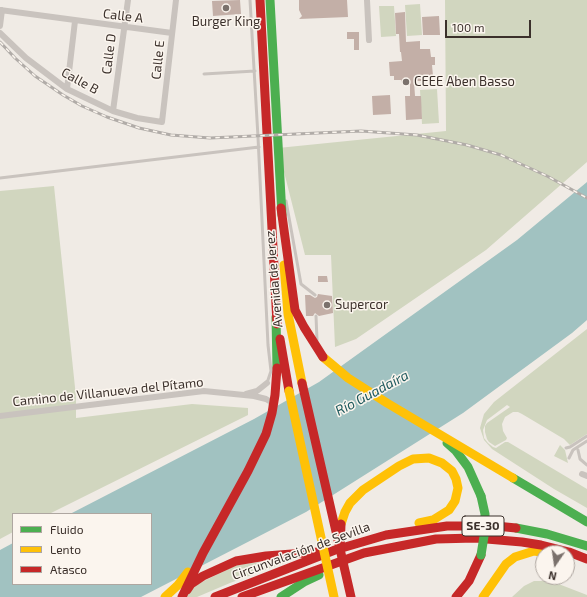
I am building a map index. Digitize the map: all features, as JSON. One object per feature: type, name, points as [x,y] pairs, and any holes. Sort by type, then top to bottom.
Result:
[{"type":"main road","name":"Avenida de Jerez","points":[[260,0],[270,159],[276,317],[289,391],[334,597]]},
{"type":"main road","name":"Avenida de Jerez","points":[[270,0],[288,314],[338,551],[351,597]]},
{"type":"main road","points":[[281,208],[295,310],[324,358],[348,378],[430,429],[587,522]]},
{"type":"main road","points":[[183,596],[203,553],[248,471],[266,434],[275,395],[277,371],[276,317]]},
{"type":"main road","points":[[430,429],[456,451],[468,467],[481,496],[485,514],[485,530],[476,568],[469,581],[456,597]]},
{"type":"main road","points":[[183,596],[192,584],[203,576],[236,561],[266,556],[338,551],[341,524],[350,503],[363,490],[399,466],[413,459],[429,458],[442,463],[452,471],[458,488],[455,501],[449,510],[433,520],[401,526],[386,535]]},
{"type":"main road","name":"Circunvalación de Sevilla","points":[[215,597],[338,551],[386,535],[447,526],[480,526],[524,529],[584,544]]},
{"type":"main road","name":"Circunvalación de Sevilla","points":[[242,597],[364,553],[436,539],[475,538],[514,541],[548,546],[569,552],[587,560]]},
{"type":"main road","points":[[281,597],[304,582],[329,570],[406,544]]},
{"type":"main road","points":[[483,597],[506,564],[515,558],[535,551]]},
{"type":"main road","points":[[165,597],[178,585],[203,553]]},
{"type":"main road","points":[[575,558],[587,560]]},
{"type":"street","name":"Calle D","points":[[113,111],[128,0]]},
{"type":"street","name":"Calle E","points":[[162,122],[176,0]]},
{"type":"street","points":[[367,0],[369,40]]},
{"type":"street","name":"Calle A","points":[[1,10],[172,33]]},
{"type":"street","points":[[0,26],[1,10]]},
{"type":"street","points":[[67,89],[75,21]]},
{"type":"street","name":"Calle B","points":[[0,33],[26,58],[67,89],[113,111],[137,118],[162,122]]},
{"type":"street","points":[[242,394],[257,391],[267,383]]},
{"type":"street","name":"Camino de Villanueva del Pítamo","points":[[0,416],[204,391],[242,394]]},
{"type":"street","points":[[242,394],[266,399],[271,402],[272,409]]},
{"type":"lane","name":"Avenida de Jerez","points":[[250,0],[255,71],[268,346],[271,371],[267,383]]},
{"type":"lane","points":[[204,74],[255,71]]},
{"type":"lane","points":[[0,178],[259,148]]},
{"type":"lane","points":[[279,158],[294,252],[301,284],[316,295]]},
{"type":"lane","points":[[316,316],[316,347]]},
{"type":"lane","points":[[271,371],[275,395]]},
{"type":"lane","points":[[566,448],[571,447],[587,436]]},
{"type":"lane","points":[[569,458],[573,450],[587,441]]},
{"type":"lane","points":[[578,450],[578,456],[587,465]]},
{"type":"green space","points":[[445,0],[587,0],[587,162],[486,250],[356,339],[335,347],[331,255],[305,255],[278,148],[446,131]]},
{"type":"green space","points":[[420,4],[422,35],[407,36],[405,5]]},
{"type":"green space","points":[[379,6],[394,6],[396,36],[381,37]]},
{"type":"green space","points":[[437,89],[439,123],[422,124],[420,90]]},
{"type":"green space","points":[[54,186],[76,397],[76,418],[192,404],[248,408],[248,415],[51,513],[12,513],[12,533],[0,539],[0,191]]},
{"type":"green space","points":[[587,329],[587,434],[570,445],[564,439],[522,414],[513,412],[505,417],[502,424],[503,431],[507,438],[506,440],[495,446],[487,439],[485,426],[510,407],[507,405],[487,420],[483,430],[484,438],[493,447],[496,448],[505,442],[508,442],[587,489],[587,508],[554,489],[492,449],[484,440],[480,428],[484,414],[494,402]]},
{"type":"green space","points":[[560,445],[565,450],[568,463],[554,456]]},
{"type":"green space","points":[[300,557],[197,597],[186,597],[192,587],[236,565]]},
{"type":"green space","points":[[534,581],[535,585],[561,585],[587,595],[587,597],[512,597],[524,586]]},
{"type":"water","name":"Río Guadaíra","points":[[587,182],[587,320],[572,333],[463,413],[306,512],[141,597],[0,597],[0,550],[12,544],[12,585],[152,585],[152,513],[72,513],[254,419],[319,382],[517,240]]},
{"type":"building","name":"Burger King","points":[[240,0],[241,14],[213,16],[212,1]]},
{"type":"building","points":[[299,0],[347,0],[348,17],[299,19],[302,16],[299,10]]},
{"type":"building","points":[[405,12],[406,42],[420,41],[420,49],[430,49],[431,57],[435,57],[435,65],[432,65],[433,76],[426,76],[427,81],[414,81],[415,96],[421,96],[422,119],[406,120],[405,96],[410,96],[410,84],[402,84],[401,80],[394,80],[394,76],[390,76],[389,62],[402,61],[399,34],[396,34],[395,13]]},
{"type":"building","points":[[439,16],[440,35],[423,35],[422,17]]},
{"type":"building","points":[[347,32],[359,32],[359,50],[354,50],[354,39],[347,39]]},
{"type":"building","points":[[390,95],[391,114],[373,115],[372,96]]},
{"type":"building","points":[[318,276],[327,276],[328,282],[318,282]]},
{"type":"building","points":[[318,294],[332,296],[333,313],[319,316],[315,313],[313,316],[306,316],[305,295],[310,295],[315,298]]},
{"type":"railway","points":[[0,42],[35,76],[63,95],[82,106],[107,117],[139,128],[171,135],[210,138],[361,131],[417,135],[467,145],[501,155],[547,176],[587,198]]},
{"type":"traffic: fast","points":[[270,0],[282,215]]},
{"type":"traffic: fast","points":[[276,317],[277,368]]},
{"type":"traffic: fast","points":[[447,443],[456,451],[468,467],[481,496]]},
{"type":"traffic: fast","points":[[513,478],[587,522]]},
{"type":"traffic: fast","points":[[481,496],[485,514],[485,530],[481,555]]},
{"type":"traffic: fast","points":[[516,528],[547,534],[587,546]]},
{"type":"traffic: fast","points":[[281,597],[304,582],[319,575]]},
{"type":"traffic: slow","points":[[284,265],[288,314],[302,383]]},
{"type":"traffic: slow","points":[[323,357],[348,378],[387,403],[513,478]]},
{"type":"traffic: slow","points":[[289,391],[334,597]]},
{"type":"traffic: slow","points":[[341,524],[350,503],[363,490],[399,466],[413,459],[429,458],[442,463],[452,471],[458,488],[455,501],[449,510],[433,520],[419,523]]},
{"type":"traffic: slow","points":[[483,597],[506,564],[515,557],[535,551]]},
{"type":"traffic: slow","points":[[165,597],[178,585],[188,572]]},
{"type":"traffic: jam","points":[[260,0],[277,324]]},
{"type":"traffic: jam","points":[[281,208],[295,310],[323,357]]},
{"type":"traffic: jam","points":[[280,339],[289,391]]},
{"type":"traffic: jam","points":[[182,597],[203,553],[248,471],[266,434],[272,413],[277,368]]},
{"type":"traffic: jam","points":[[302,383],[351,597]]},
{"type":"traffic: jam","points":[[340,551],[341,524]]},
{"type":"traffic: jam","points":[[215,597],[335,550],[386,535],[447,526],[496,526],[516,528]]},
{"type":"traffic: jam","points":[[242,597],[364,553],[436,539],[475,538],[522,542],[569,552],[587,559]]},
{"type":"traffic: jam","points":[[187,590],[191,584],[203,576],[236,561],[266,556],[318,552]]},
{"type":"traffic: jam","points":[[456,597],[469,581],[481,555]]},
{"type":"place","name":"Burger King","points":[[226,8]]},
{"type":"place","name":"CEEE Aben Basso","points":[[406,82]]},
{"type":"place","name":"Supercor","points":[[327,305]]}]
